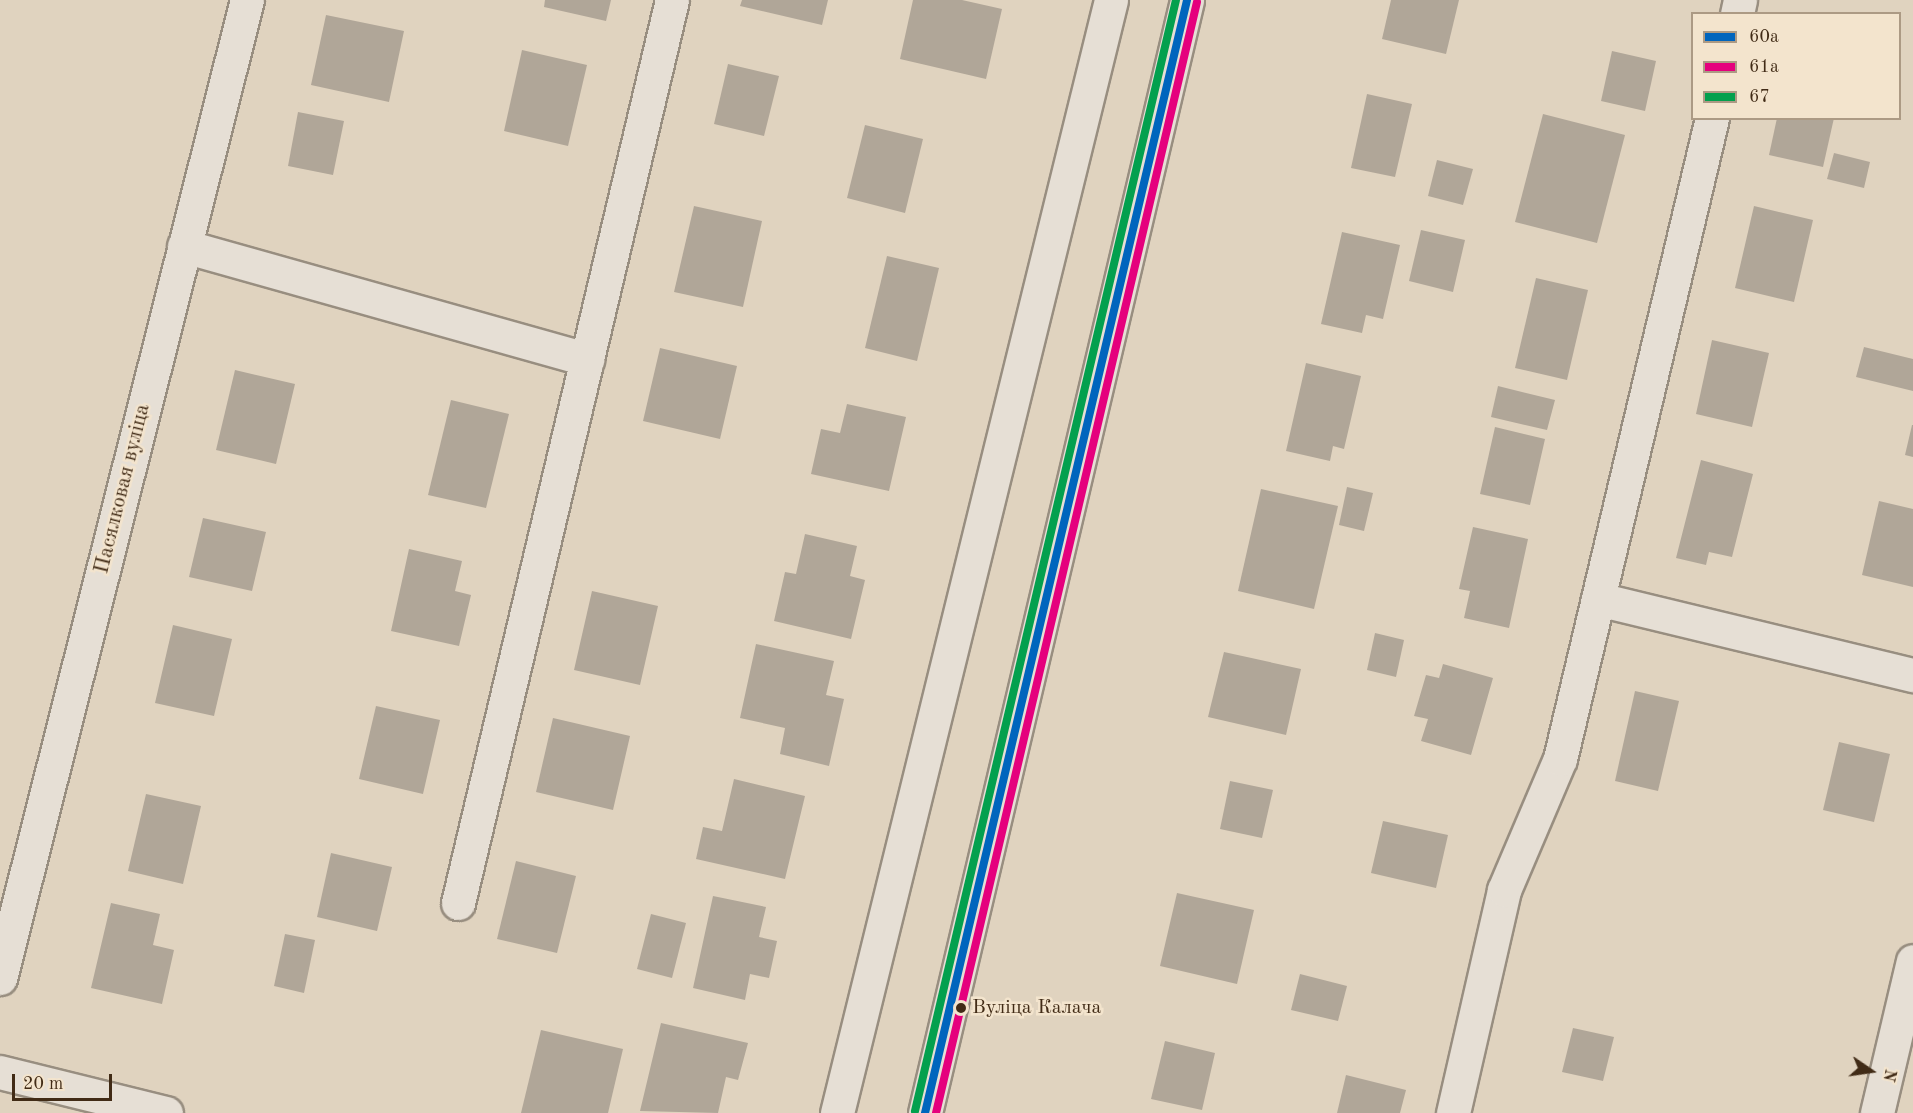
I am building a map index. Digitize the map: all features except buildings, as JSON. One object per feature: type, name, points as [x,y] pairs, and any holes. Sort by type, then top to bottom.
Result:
[{"type":"street","name":"Пасялковая вуліца","points":[[0,978],[247,0]]},
{"type":"street","points":[[458,903],[672,0]]},
{"type":"street","points":[[837,1113],[1110,0]]},
{"type":"street","points":[[926,1113],[1187,0]]},
{"type":"street","points":[[1453,1113],[1504,890],[1560,759],[1712,120]]},
{"type":"street","points":[[184,246],[587,359]]},
{"type":"street","points":[[1598,599],[1913,675]]},
{"type":"street","points":[[1877,1113],[1913,961]]},
{"type":"street","points":[[0,1072],[165,1113]]},
{"type":"transit line","name":"67","points":[[915,1111],[1176,0]]},
{"type":"transit line","name":"60а","points":[[925,1113],[1187,0]]},
{"type":"transit line","name":"61а","points":[[936,1113],[1197,2]]},
{"type":"place","name":"Вуліца Калача","points":[[961,1008]]}]
